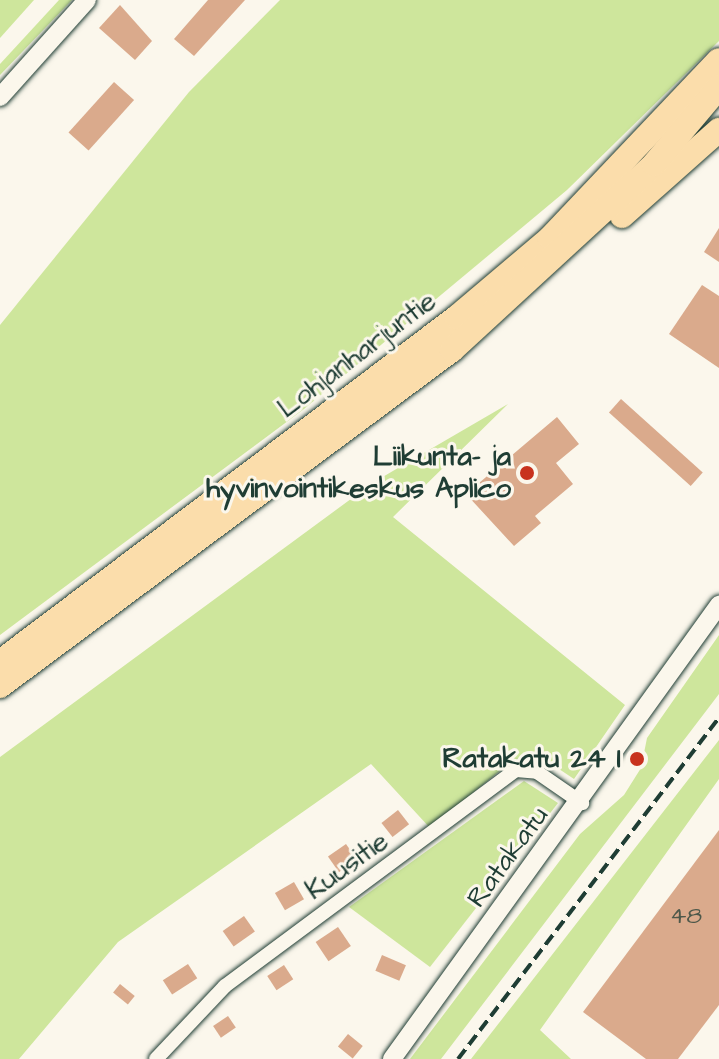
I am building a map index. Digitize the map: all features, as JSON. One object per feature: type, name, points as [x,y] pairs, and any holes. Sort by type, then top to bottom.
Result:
[{"type":"highway","name":"Lohjanharjuntie","points":[[0,662],[457,317],[550,238],[719,60]]},
{"type":"highway","name":"Lohjanharjuntie","points":[[0,686],[500,309],[654,164],[719,87]]},
{"type":"highway","points":[[500,309],[543,286],[719,130]]},
{"type":"street","points":[[0,97],[87,0]]},
{"type":"street","name":"Ratakatu","points":[[392,1059],[582,803],[719,605]]},
{"type":"street","name":"Kuusitie","points":[[156,1059],[225,986],[516,770],[537,772],[582,803]]},
{"type":"green space","points":[[0,0],[34,0],[0,38]]},
{"type":"green space","points":[[59,0],[72,0],[0,75],[0,64]]},
{"type":"green space","points":[[280,0],[719,0],[719,41],[567,190],[304,409],[0,635],[0,325],[189,92]]},
{"type":"green space","points":[[508,404],[393,517],[625,705],[574,779],[544,759],[513,760],[430,828],[371,764],[118,942],[19,1059],[0,1059],[0,757],[374,482]]},
{"type":"green space","points":[[719,635],[719,694],[441,1059],[410,1059],[580,834],[624,795],[641,768],[647,738]]},
{"type":"green space","points":[[719,740],[719,779],[540,1030],[571,1059],[471,1059]]},
{"type":"green space","points":[[524,781],[558,803],[430,967],[349,907]]},
{"type":"building","points":[[208,0],[245,0],[194,56],[174,39]]},
{"type":"building","points":[[120,5],[152,41],[135,60],[99,28]]},
{"type":"building","points":[[114,82],[134,100],[89,151],[68,133]]},
{"type":"building","points":[[719,228],[719,262],[704,252]]},
{"type":"building","points":[[702,285],[719,296],[719,368],[669,334]]},
{"type":"building","points":[[621,399],[703,473],[691,486],[609,412]]},
{"type":"building","name":"Liikunta- ja hyvinvointikeskus Aplico","points":[[557,417],[579,444],[556,463],[573,484],[535,516],[541,523],[514,546],[466,494]]},
{"type":"building","points":[[398,810],[409,824],[393,837],[381,823]]},
{"type":"building","points":[[719,830],[719,1005],[678,1059],[646,1059],[583,1012]]},
{"type":"building","points":[[346,844],[357,860],[339,872],[328,857]]},
{"type":"building","points":[[294,882],[304,899],[285,910],[275,893]]},
{"type":"building","points":[[244,916],[255,932],[234,946],[223,931]]},
{"type":"building","points":[[338,927],[351,946],[328,961],[316,942]]},
{"type":"building","points":[[382,955],[406,965],[399,981],[375,971]]},
{"type":"building","points":[[188,964],[197,978],[172,995],[163,980]]},
{"type":"building","points":[[284,965],[293,979],[276,990],[267,976]]},
{"type":"building","points":[[120,984],[135,996],[128,1005],[113,993]]},
{"type":"building","points":[[228,1016],[236,1028],[221,1038],[213,1026]]},
{"type":"building","points":[[348,1034],[363,1046],[353,1058],[338,1046]]},
{"type":"railway","points":[[458,1059],[719,718]]},
{"type":"place","name":"Liikunta- ja hyvinvointikeskus Aplico","points":[[527,473]]},
{"type":"place","name":"Ratakatu 24 I","points":[[637,759]]}]
